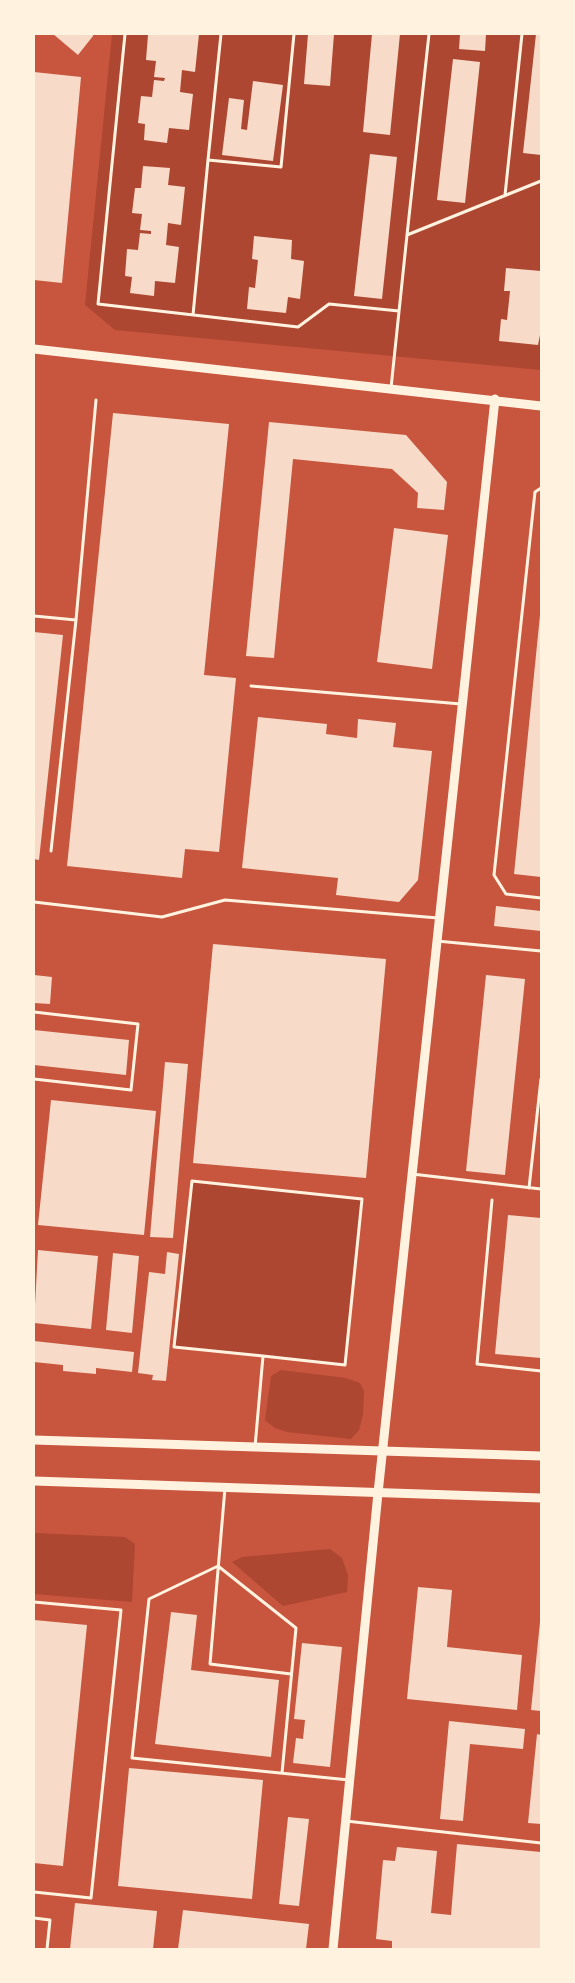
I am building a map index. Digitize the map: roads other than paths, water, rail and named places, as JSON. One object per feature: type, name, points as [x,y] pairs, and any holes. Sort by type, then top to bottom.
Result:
[{"type":"street","points":[[34,349],[495,399],[541,406]]},
{"type":"street","points":[[333,1949],[382,1451],[495,399]]},
{"type":"street","points":[[34,1440],[541,1456]]},
{"type":"street","points":[[34,1481],[541,1498]]},
{"type":"lane","points":[[125,34],[98,304],[298,327],[329,304],[399,311]]},
{"type":"lane","points":[[193,315],[221,34]]},
{"type":"lane","points":[[208,160],[281,167],[294,34]]},
{"type":"lane","points":[[391,388],[429,34]]},
{"type":"lane","points":[[505,195],[522,34]]},
{"type":"lane","points":[[407,235],[541,181]]},
{"type":"lane","points":[[51,851],[76,620],[96,400]]},
{"type":"lane","points":[[541,488],[535,492],[494,875],[506,894],[541,898]]},
{"type":"lane","points":[[34,616],[76,620]]},
{"type":"lane","points":[[250,686],[462,704]]},
{"type":"lane","points":[[34,902],[162,917],[225,900],[439,918]]},
{"type":"lane","points":[[437,941],[541,951]]},
{"type":"lane","points":[[34,1012],[138,1024],[131,1090],[34,1079]]},
{"type":"lane","points":[[529,1188],[541,1079]]},
{"type":"lane","points":[[412,1174],[541,1189]]},
{"type":"lane","points":[[192,1181],[362,1199],[345,1365],[263,1356],[174,1347],[192,1181]]},
{"type":"lane","points":[[492,1200],[477,1364],[541,1370]]},
{"type":"lane","points":[[255,1447],[263,1356]]},
{"type":"lane","points":[[225,1488],[210,1664],[291,1674]]},
{"type":"lane","points":[[218,1566],[296,1628],[282,1773]]},
{"type":"lane","points":[[218,1566],[149,1599],[132,1758],[350,1780]]},
{"type":"lane","points":[[34,1602],[121,1610],[91,1898],[34,1892]]},
{"type":"lane","points":[[345,1821],[541,1843]]},
{"type":"lane","points":[[34,1918],[50,1920],[47,1949]]}]
